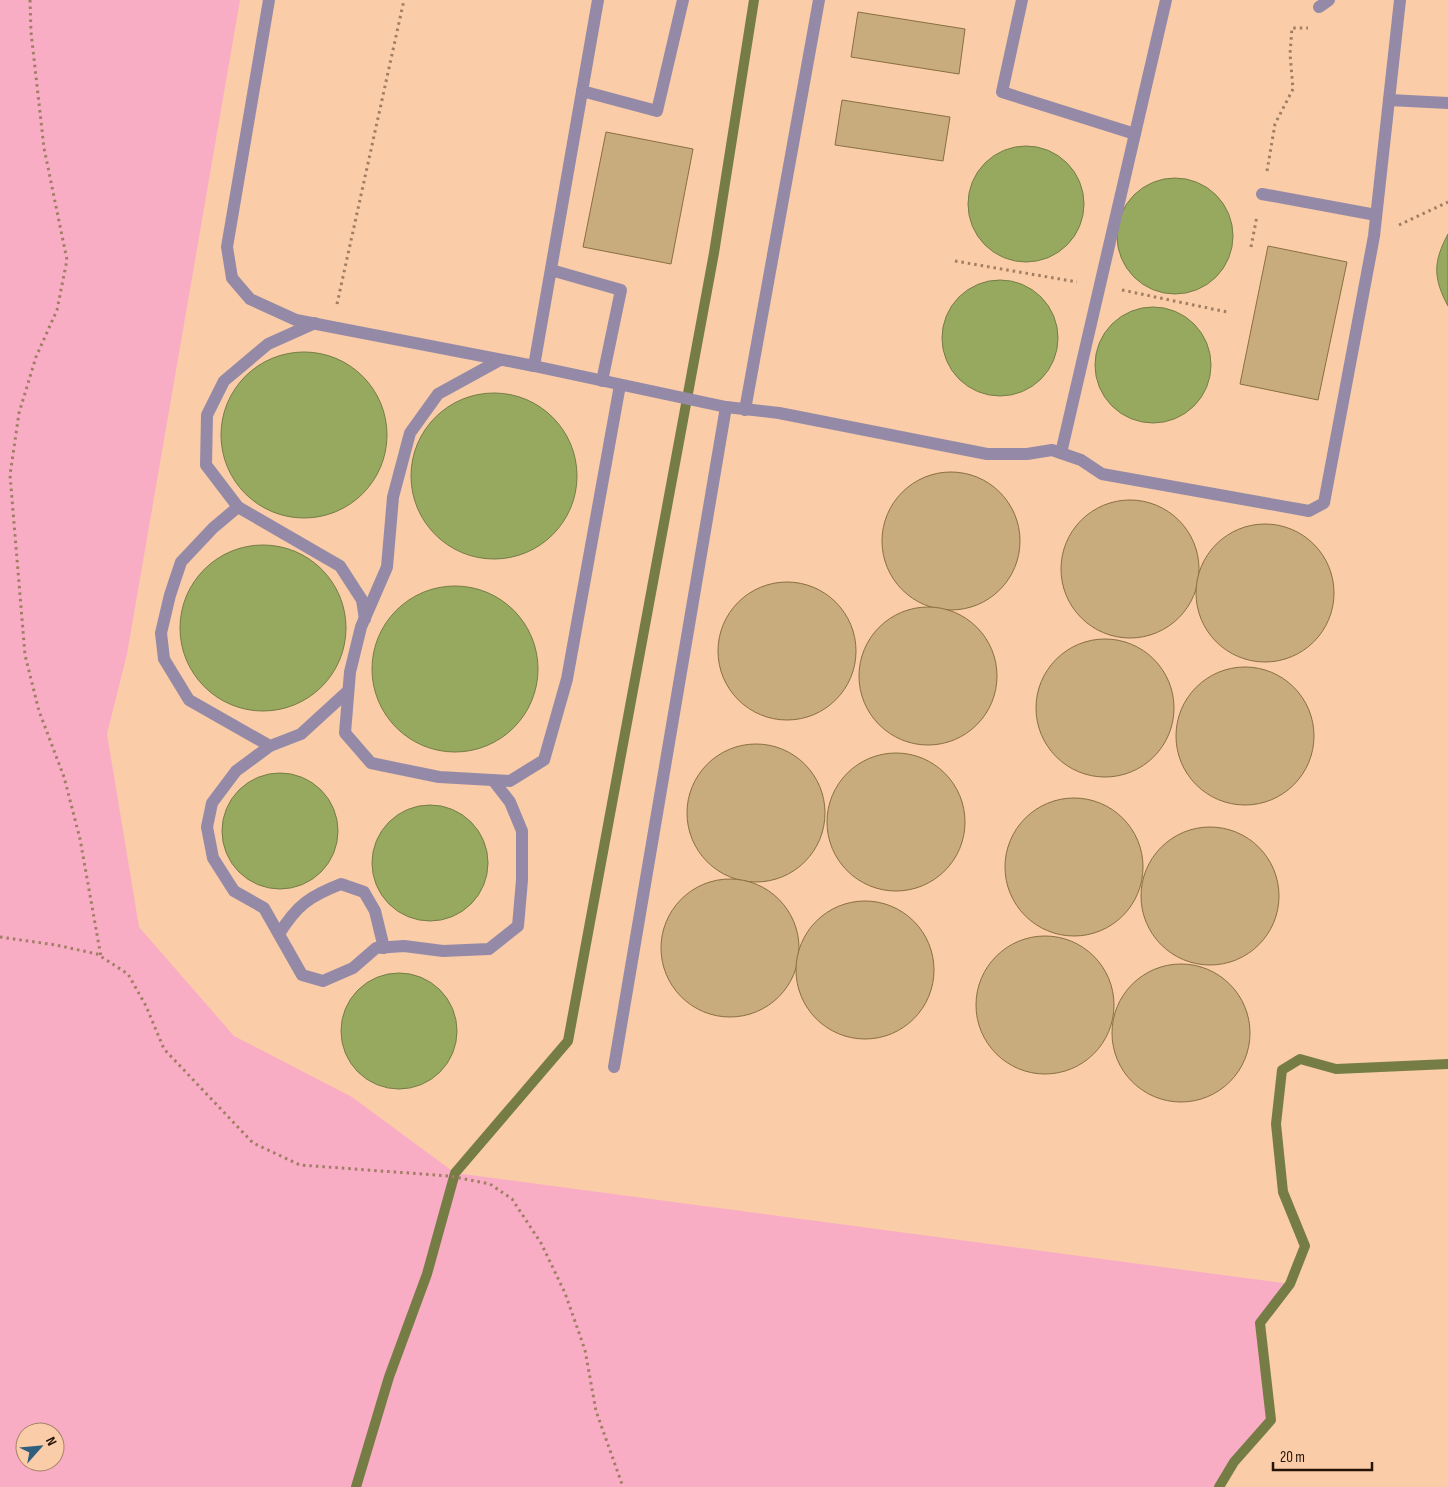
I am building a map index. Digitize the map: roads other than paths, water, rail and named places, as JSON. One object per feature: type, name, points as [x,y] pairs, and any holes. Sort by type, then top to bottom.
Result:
[{"type":"lane","points":[[270,0],[227,247],[232,278],[250,298],[296,320],[534,366],[710,404],[779,413],[986,454],[1027,454],[1052,450],[1081,460],[1102,474],[1309,510],[1324,503],[1374,236],[1400,0]]},
{"type":"lane","points":[[534,366],[598,0]]},
{"type":"lane","points":[[582,91],[657,111],[683,0]]},
{"type":"lane","points":[[745,410],[819,0]]},
{"type":"lane","points":[[1022,0],[1002,92],[1135,134]]},
{"type":"lane","points":[[1062,453],[1166,0]]},
{"type":"lane","points":[[1389,100],[1448,102]]},
{"type":"lane","points":[[1262,194],[1376,215]]},
{"type":"lane","points":[[551,270],[621,290],[602,381]]},
{"type":"lane","points":[[315,323],[268,344],[224,381],[207,415],[206,465],[238,507],[340,566],[362,600],[365,619]]},
{"type":"lane","points":[[500,360],[438,394],[410,433],[393,496],[387,566],[365,619],[350,672],[345,733],[371,763],[439,777],[510,781],[544,760],[567,680],[620,385]]},
{"type":"lane","points":[[614,1068],[726,407]]},
{"type":"lane","points":[[238,507],[213,528],[181,562],[170,595],[162,632],[164,660],[189,700],[270,746]]},
{"type":"lane","points":[[348,691],[301,734],[270,746],[236,771],[212,803],[207,827],[213,858],[234,891],[264,908],[302,975],[323,981],[353,968],[376,948],[404,946],[444,951],[489,949],[518,926],[522,880],[522,832],[510,802],[493,780]]},
{"type":"lane","points":[[280,934],[293,913],[317,893],[341,884],[364,892],[375,911],[384,948]]},
{"type":"waterway","points":[[356,1487],[389,1377],[427,1274],[455,1173],[568,1041],[714,253],[754,0]]},
{"type":"waterway","points":[[1219,1487],[1234,1462],[1271,1420],[1260,1323],[1290,1284],[1305,1246],[1283,1192],[1276,1124],[1282,1070],[1300,1059],[1336,1069],[1448,1064]]}]
